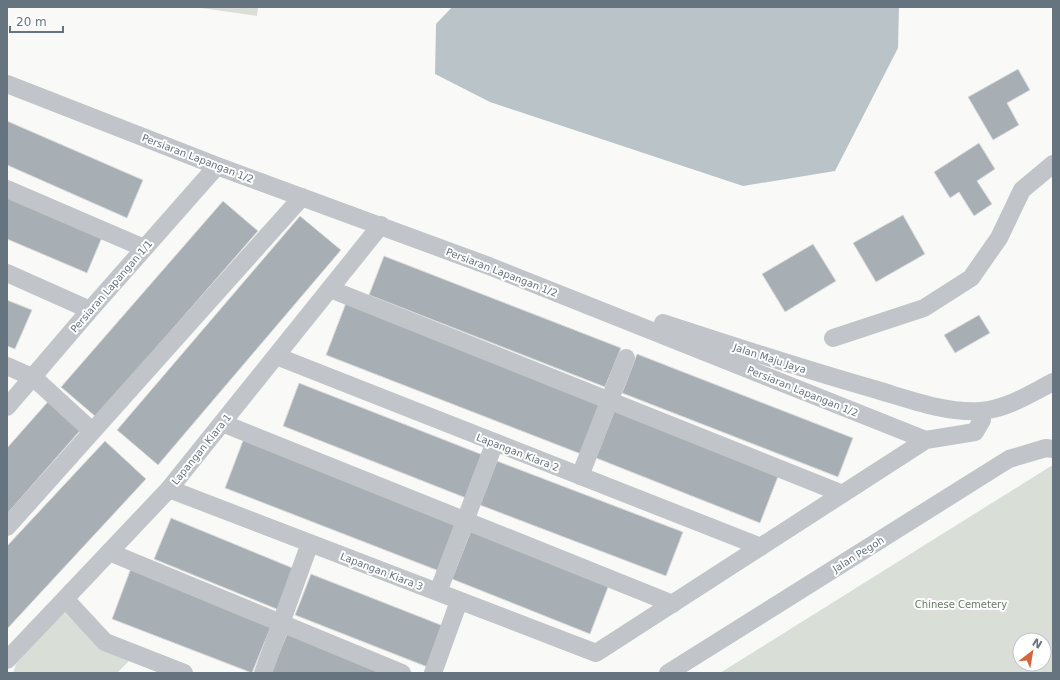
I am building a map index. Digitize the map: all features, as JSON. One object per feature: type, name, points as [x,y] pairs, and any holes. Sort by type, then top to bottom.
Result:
[{"type":"street","name":"Persiaran Lapangan 1/2","points":[[7,84],[217,166],[381,225],[489,266],[926,440]]},
{"type":"street","points":[[833,338],[924,308],[971,278],[999,238],[1022,190],[1053,164]]},
{"type":"street","name":"Persiaran Lapangan 1/1","points":[[7,407],[34,378],[90,310],[217,166]]},
{"type":"street","points":[[7,190],[144,248]]},
{"type":"street","points":[[7,527],[302,197]]},
{"type":"street","name":"Lapangan Kiara 1","points":[[7,660],[169,489],[381,225]]},
{"type":"street","name":"Jalan Maju Jaya","points":[[489,266],[795,367],[930,405],[959,410],[981,411],[1018,401],[1053,382]]},
{"type":"street","points":[[7,273],[90,310]]},
{"type":"street","points":[[330,289],[843,494]]},
{"type":"street","name":"Lapangan Kiara 2","points":[[276,356],[761,547]]},
{"type":"street","points":[[580,476],[626,358]]},
{"type":"street","points":[[7,366],[34,378],[92,431]]},
{"type":"street","points":[[222,423],[465,522],[673,604],[926,440],[975,432],[982,420],[981,411]]},
{"type":"street","points":[[438,592],[495,442]]},
{"type":"street","name":"Jalan Pegoh","points":[[668,673],[1008,459],[1046,448],[1053,449]]},
{"type":"street","name":"Lapangan Kiara 3","points":[[169,489],[596,653],[673,604]]},
{"type":"street","points":[[263,673],[310,543]]},
{"type":"street","points":[[108,552],[402,673]]},
{"type":"street","points":[[65,599],[105,642],[184,673]]},
{"type":"street","points":[[433,673],[459,601]]},
{"type":"green space","points":[[194,7],[258,7],[257,16]]},
{"type":"green space","name":"Chinese Cemetery","points":[[1051,466],[1053,467],[1053,673],[720,673]]},
{"type":"green space","points":[[63,611],[99,647],[130,660],[117,673],[13,673],[16,664]]},
{"type":"shaded area","points":[[452,7],[899,7],[898,48],[835,171],[743,186],[490,102],[435,74],[436,24]]},
{"type":"building","points":[[1018,69],[1030,90],[1007,103],[1019,125],[993,140],[968,97]]},
{"type":"building","points":[[7,121],[143,180],[127,218],[7,165]]},
{"type":"building","points":[[979,143],[995,169],[977,181],[992,204],[974,216],[959,192],[950,198],[934,172]]},
{"type":"building","points":[[7,193],[103,235],[87,273],[7,239]]},
{"type":"building","points":[[223,201],[258,231],[96,417],[61,387]]},
{"type":"building","points":[[903,215],[925,254],[876,282],[853,243]]},
{"type":"building","points":[[300,216],[341,250],[158,465],[117,430]]},
{"type":"building","points":[[813,244],[836,281],[785,312],[762,274]]},
{"type":"building","points":[[384,256],[621,348],[605,387],[369,295]]},
{"type":"building","points":[[7,300],[32,310],[15,349],[7,346]]},
{"type":"building","points":[[346,303],[601,403],[581,454],[326,355]]},
{"type":"building","points":[[979,315],[990,333],[955,353],[944,335]]},
{"type":"building","points":[[637,354],[853,438],[838,477],[622,393]]},
{"type":"building","points":[[299,383],[483,455],[466,498],[283,426]]},
{"type":"building","points":[[53,396],[85,425],[7,514],[7,448]]},
{"type":"building","points":[[615,409],[779,474],[760,523],[596,458]]},
{"type":"building","points":[[244,438],[458,521],[439,571],[225,488]]},
{"type":"building","points":[[105,441],[146,479],[7,629],[7,546]]},
{"type":"building","points":[[497,461],[683,532],[666,576],[480,505]]},
{"type":"building","points":[[171,518],[295,569],[279,610],[154,559]]},
{"type":"building","points":[[472,528],[610,582],[590,634],[452,579]]},
{"type":"building","points":[[131,568],[272,624],[252,673],[112,619]]},
{"type":"building","points":[[311,574],[446,627],[430,668],[295,615]]},
{"type":"building","points":[[289,629],[398,673],[271,673]]}]
